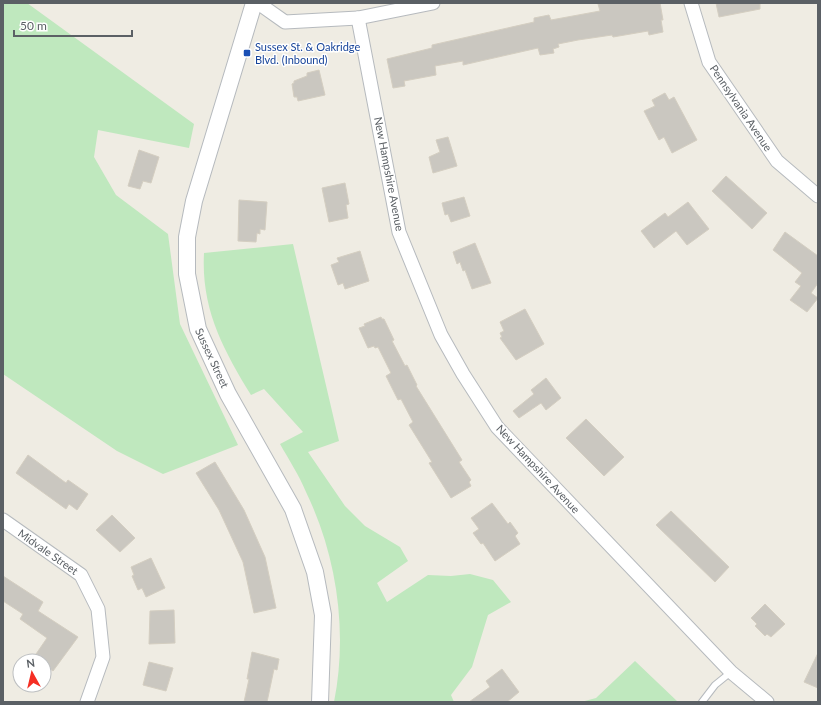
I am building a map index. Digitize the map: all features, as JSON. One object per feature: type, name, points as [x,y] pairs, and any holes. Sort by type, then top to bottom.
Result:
[{"type":"street","name":"Sussex Street","points":[[254,3],[194,201],[187,237],[187,274],[198,329],[228,394],[293,509],[315,572],[323,615],[320,702]]},
{"type":"street","points":[[258,3],[285,22],[358,18],[432,3]]},
{"type":"street","name":"Pennsylvania Avenue","points":[[691,3],[709,62],[777,161],[818,196]]},
{"type":"street","name":"New Hampshire Avenue","points":[[358,18],[399,232],[441,335],[463,374],[497,427],[731,672],[767,702]]},
{"type":"street","name":"Midvale Street","points":[[3,520],[81,575],[98,609],[103,657],[87,702]]},
{"type":"lane","points":[[702,702],[715,685],[731,672]]},
{"type":"green space","points":[[3,3],[27,3],[194,124],[189,148],[98,130],[94,157],[116,195],[168,234],[180,324],[238,445],[163,474],[117,451],[3,374]]},
{"type":"green space","points":[[293,244],[339,441],[308,452],[345,506],[365,526],[400,547],[408,561],[377,583],[387,602],[428,575],[451,576],[470,574],[493,580],[511,602],[488,615],[472,667],[451,695],[454,702],[334,702],[340,649],[337,595],[332,568],[317,517],[300,480],[280,444],[303,432],[264,389],[251,395],[231,361],[216,328],[206,292],[204,273],[204,253]]},
{"type":"green space","points":[[635,661],[678,702],[581,702],[596,698]]},
{"type":"building","points":[[660,3],[663,20],[661,20],[663,32],[649,35],[648,31],[613,37],[612,35],[578,40],[558,44],[559,47],[553,49],[554,53],[540,55],[538,48],[463,65],[463,61],[435,66],[436,75],[404,81],[405,86],[393,88],[387,59],[432,48],[432,45],[534,22],[534,18],[549,15],[551,20],[600,11],[598,4]]},
{"type":"building","points":[[716,3],[760,3],[760,9],[719,17]]},
{"type":"building","points":[[319,70],[325,95],[298,101],[297,97],[294,97],[292,84],[294,81],[307,76],[307,73]]},
{"type":"building","points":[[665,93],[669,100],[674,97],[697,140],[672,153],[664,137],[659,140],[644,111],[655,106],[652,100]]},
{"type":"building","points":[[448,137],[457,166],[433,173],[429,157],[440,152],[436,140]]},
{"type":"building","points":[[139,150],[159,157],[151,183],[143,181],[140,189],[128,186]]},
{"type":"building","points":[[726,176],[767,213],[752,229],[712,191]]},
{"type":"building","points":[[345,183],[349,204],[346,205],[348,218],[329,222],[322,188]]},
{"type":"building","points":[[464,197],[470,216],[451,222],[448,214],[445,215],[442,203]]},
{"type":"building","points":[[239,200],[267,202],[265,230],[260,229],[260,234],[257,233],[256,242],[238,241]]},
{"type":"building","points":[[688,202],[709,229],[687,245],[676,231],[654,248],[641,231],[665,213],[668,217]]},
{"type":"building","points":[[785,232],[818,256],[818,283],[811,293],[818,298],[807,312],[790,300],[801,286],[795,282],[802,273],[773,250]]},
{"type":"building","points":[[475,243],[491,283],[472,289],[465,270],[463,271],[460,262],[457,264],[453,252]]},
{"type":"building","points":[[360,251],[369,281],[345,289],[343,283],[338,285],[331,265],[339,262],[337,258]]},
{"type":"building","points":[[525,309],[544,344],[516,360],[500,338],[502,337],[500,333],[504,331],[500,322]]},
{"type":"building","points":[[381,317],[384,319],[394,340],[392,341],[405,366],[407,365],[417,385],[416,386],[462,460],[459,462],[471,480],[469,482],[471,486],[451,498],[429,463],[432,462],[409,425],[413,422],[401,399],[398,400],[386,376],[391,373],[378,347],[375,348],[374,346],[368,348],[359,328],[365,326],[364,324]]},
{"type":"building","points":[[546,378],[561,398],[546,410],[541,403],[519,418],[513,411],[534,394],[531,390]]},
{"type":"building","points":[[586,419],[624,457],[604,476],[566,438]]},
{"type":"building","points":[[28,455],[66,483],[68,480],[88,494],[77,510],[69,504],[66,509],[16,473]]},
{"type":"building","points":[[215,462],[244,510],[265,557],[276,608],[254,613],[243,562],[219,510],[196,473]]},
{"type":"building","points":[[492,503],[508,524],[510,522],[518,533],[515,536],[520,544],[495,561],[483,543],[481,544],[473,533],[479,529],[471,518]]},
{"type":"building","points":[[671,511],[729,567],[715,582],[656,525]]},
{"type":"building","points":[[112,515],[135,538],[120,552],[96,530]]},
{"type":"building","points":[[151,558],[165,588],[146,597],[142,588],[138,590],[132,576],[134,575],[131,567]]},
{"type":"building","points":[[3,576],[43,602],[38,611],[78,637],[53,671],[52,653],[37,653],[47,638],[20,619],[23,614],[3,601]]},
{"type":"building","points":[[765,604],[785,624],[771,637],[767,634],[765,636],[755,626],[757,624],[751,618]]},
{"type":"building","points":[[174,610],[175,643],[149,644],[150,611]]},
{"type":"building","points":[[252,652],[279,659],[277,670],[274,669],[267,702],[244,702],[249,679],[247,679]]},
{"type":"building","points":[[818,653],[818,688],[804,682]]},
{"type":"building","points":[[149,662],[173,668],[166,691],[143,685]]},
{"type":"building","points":[[502,669],[519,692],[507,702],[469,702],[490,687],[486,681]]},
{"type":"place","name":"Sussex St. & Oakridge Blvd. (Inbound)","points":[[247,53]]}]
